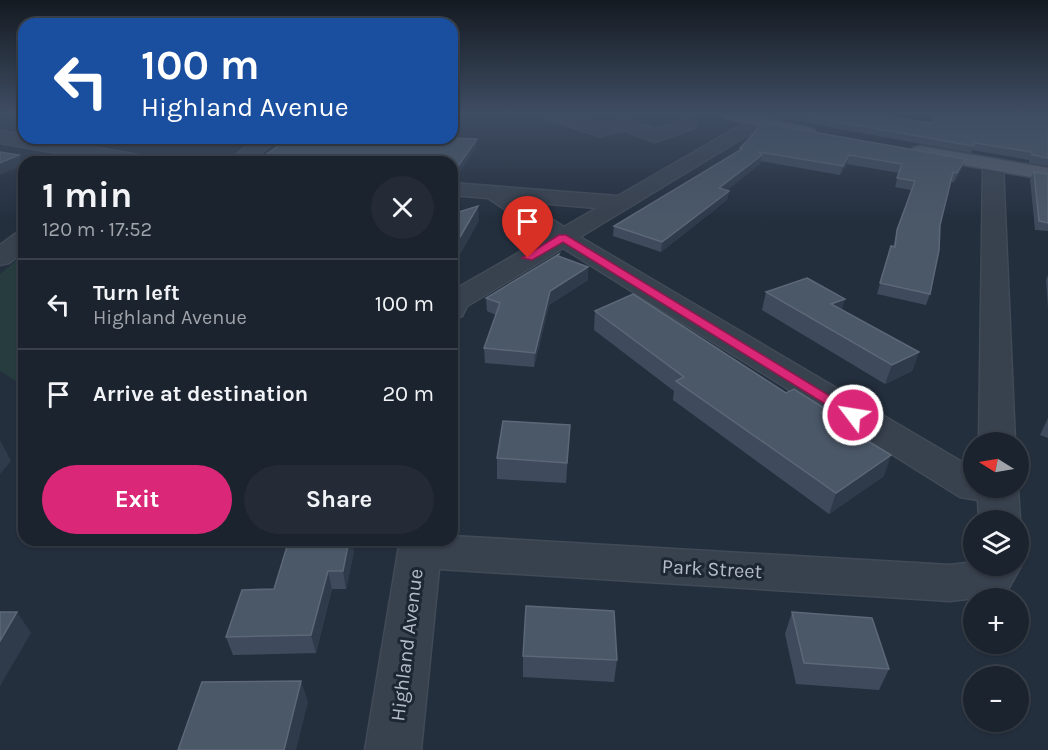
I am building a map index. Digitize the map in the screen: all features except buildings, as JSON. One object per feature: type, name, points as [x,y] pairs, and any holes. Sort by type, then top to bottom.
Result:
[{"type":"main road","points":[[902,150],[1048,174]]},
{"type":"street","points":[[66,149],[104,156]]},
{"type":"street","points":[[458,299],[713,149]]},
{"type":"street","points":[[993,165],[997,432]]},
{"type":"street","points":[[458,189],[622,203]]},
{"type":"street","points":[[494,192],[563,237],[963,482]]},
{"type":"street","points":[[0,257],[18,244]]},
{"type":"street","name":"Park Street","points":[[420,546],[950,583],[992,576]]},
{"type":"street","name":"Highland Avenue","points":[[393,750],[420,546]]},
{"type":"green space","points":[[18,259],[18,382],[0,371],[0,274]]},
{"type":"route","points":[[528,258],[563,237],[613,270],[853,415]]}]
